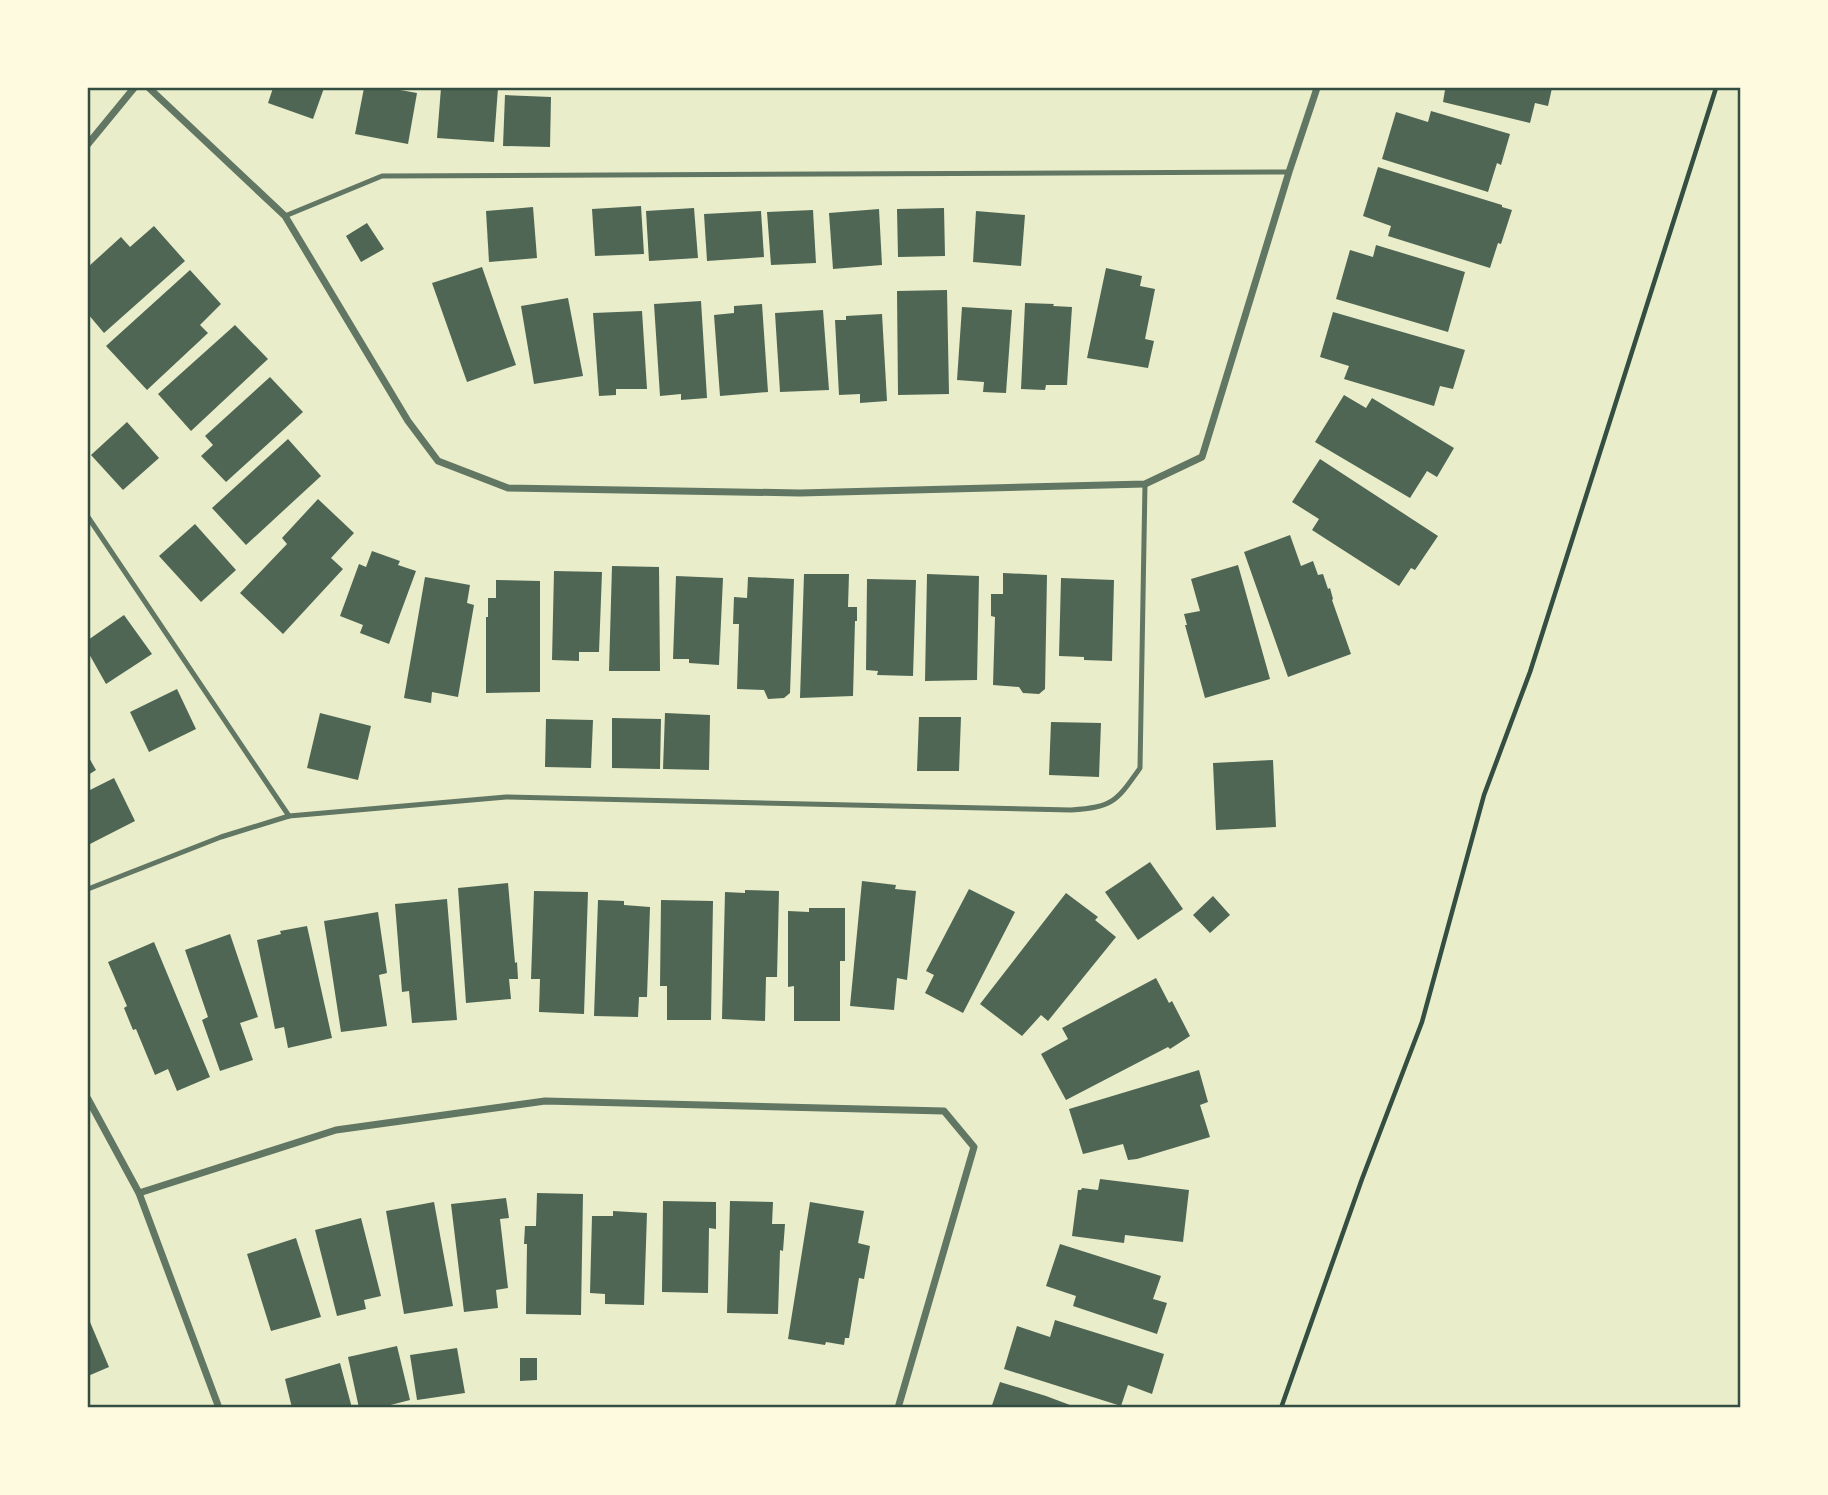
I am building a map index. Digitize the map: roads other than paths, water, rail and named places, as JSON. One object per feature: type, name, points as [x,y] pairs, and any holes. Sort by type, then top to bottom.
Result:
[{"type":"street","points":[[88,145],[134,88]]},
{"type":"street","points":[[149,88],[285,216],[408,421],[438,461],[508,488],[800,494],[1145,484],[1202,457],[1317,88]]},
{"type":"street","points":[[88,1099],[139,1193],[219,1408]]},
{"type":"street","points":[[139,1193],[337,1129],[545,1101],[944,1111],[974,1147],[898,1408]]},
{"type":"lane","points":[[285,216],[382,176],[1289,172]]},
{"type":"lane","points":[[88,890],[221,838],[289,816],[506,797],[1071,810],[1099,808],[1121,795],[1140,768],[1145,484]]},
{"type":"lane","points":[[88,517],[289,816]]}]
